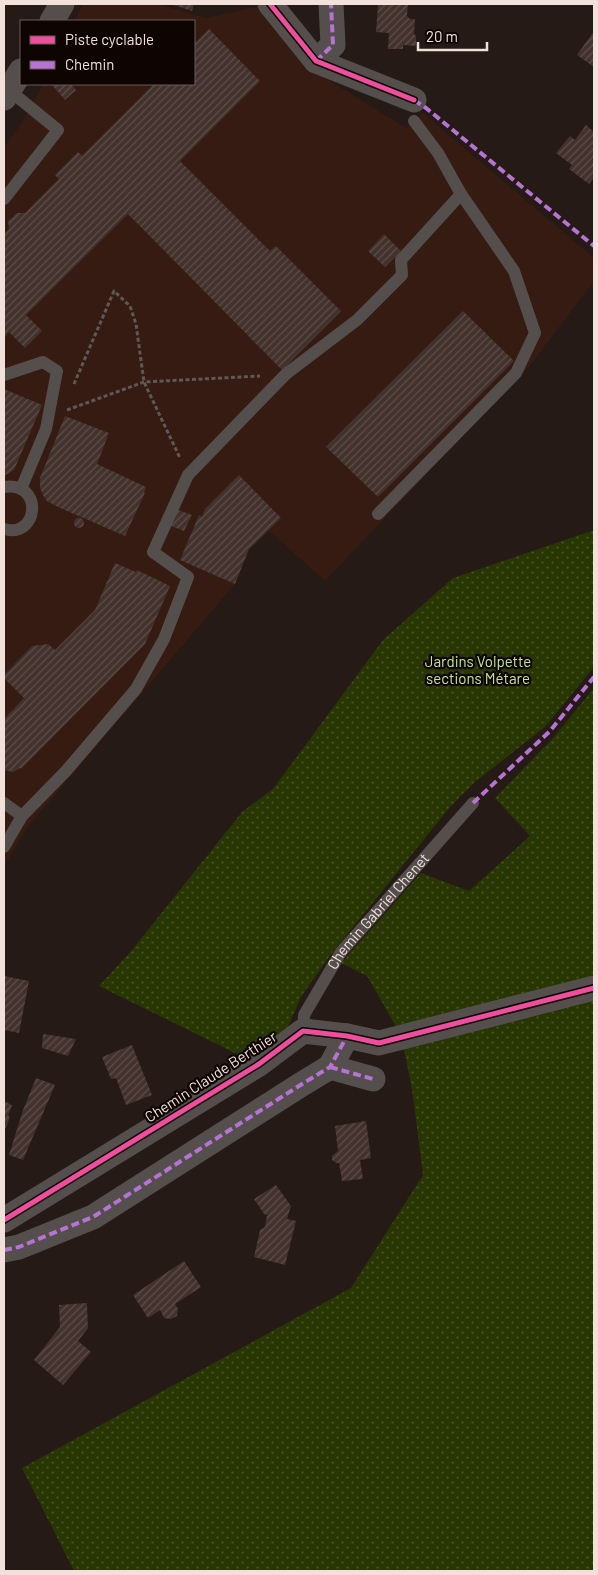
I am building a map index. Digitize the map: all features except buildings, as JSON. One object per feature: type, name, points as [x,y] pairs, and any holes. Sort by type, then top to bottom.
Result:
[{"type":"street","points":[[53,20],[62,4]]},
{"type":"street","points":[[270,4],[316,61],[381,87],[414,111]]},
{"type":"street","points":[[316,61],[332,46],[331,4]]},
{"type":"street","points":[[303,1031],[347,1036],[379,1043],[594,988]]},
{"type":"street","name":"Chemin Claude Berthier","points":[[4,1220],[259,1064],[303,1031]]},
{"type":"street","points":[[4,1250],[19,1247],[93,1217],[330,1068],[347,1036]]},
{"type":"street","points":[[330,1068],[373,1079]]},
{"type":"lane","points":[[4,199],[58,130],[11,86]]},
{"type":"lane","points":[[378,514],[516,373],[535,333],[514,271],[461,194],[414,111]]},
{"type":"lane","points":[[4,847],[22,816],[66,771],[136,689],[164,639],[188,578],[153,552],[188,475],[286,374],[357,320],[402,275],[401,260],[461,194]]},
{"type":"lane","points":[[4,375],[43,362],[57,371],[46,429],[21,489]]},
{"type":"lane","points":[[4,487],[10,486],[21,489],[29,496],[32,503],[31,517],[22,528],[15,530],[4,529]]},
{"type":"lane","points":[[4,803],[22,816]]},
{"type":"lane","name":"Chemin Gabriel Chenet","points":[[303,1031],[304,1015],[341,952],[473,803]]},
{"type":"path","points":[[73,386],[114,291],[130,306],[136,324],[144,382],[188,475]]},
{"type":"path","points":[[66,403],[62,412],[144,382],[286,374]]},
{"type":"shaded area","points":[[83,4],[158,4],[206,18],[256,7],[303,64],[406,128],[423,113],[594,258],[594,281],[529,367],[325,581],[269,531],[249,549],[235,584],[27,828],[4,867],[4,147],[23,121],[42,85],[195,85],[195,20],[75,20]]},
{"type":"green space","name":"Jardins Volpette sections Métare","points":[[594,530],[594,667],[545,727],[475,782],[450,807],[329,957],[301,997],[287,1029],[251,1061],[99,986],[132,950],[242,812],[273,789],[383,640],[453,578]]},
{"type":"green space","points":[[594,688],[594,1571],[74,1571],[22,1468],[351,1288],[423,1175],[412,1089],[401,1035],[367,976],[341,963],[421,873],[469,891],[530,836],[495,798],[554,737]]},
{"type":"marked path","points":[[316,61],[333,45],[331,4]]},
{"type":"marked path","points":[[414,100],[594,246]]},
{"type":"marked path","points":[[473,803],[550,731],[594,677]]},
{"type":"marked path","points":[[4,1250],[19,1247],[93,1217],[330,1067],[347,1036]]},
{"type":"marked path","points":[[330,1067],[373,1079]]},
{"type":"cycle path","points":[[270,4],[316,61],[414,100]]},
{"type":"cycle path","points":[[4,1220],[259,1064],[303,1031],[347,1036],[379,1043],[594,988]]}]
